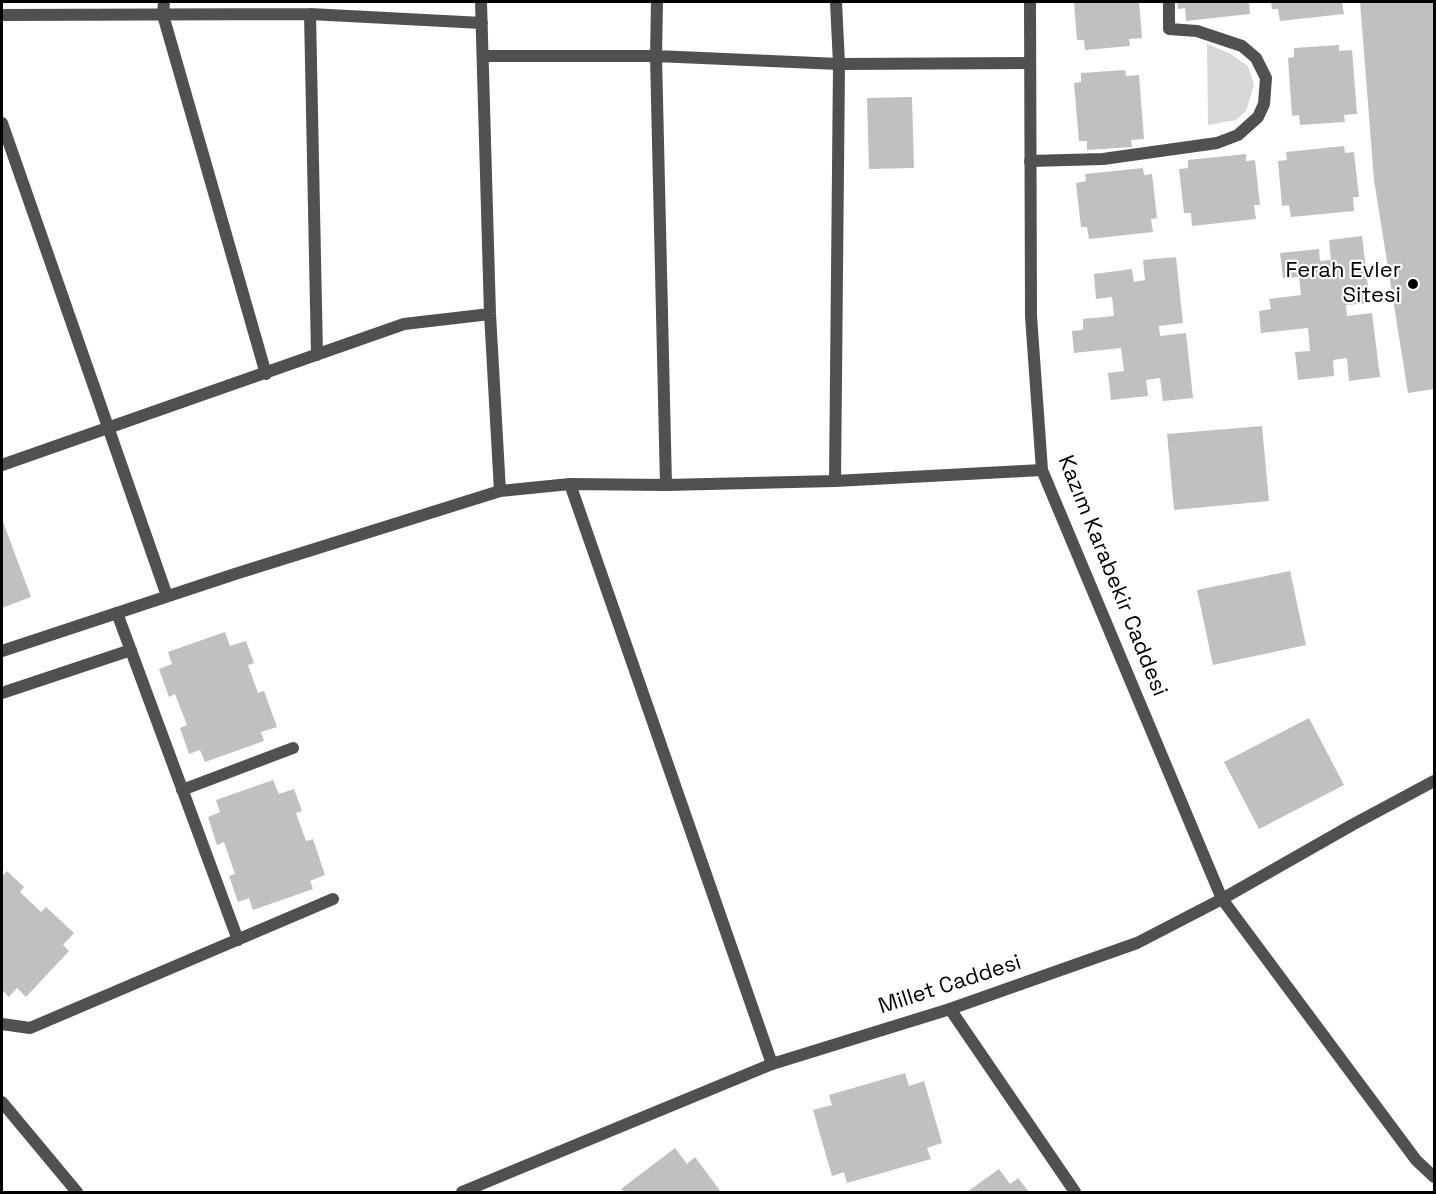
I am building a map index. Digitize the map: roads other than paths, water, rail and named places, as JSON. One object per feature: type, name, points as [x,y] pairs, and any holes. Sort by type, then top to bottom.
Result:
[{"type":"street","points":[[164,2],[163,15],[266,374]]},
{"type":"street","points":[[482,2],[490,314],[500,491]]},
{"type":"street","points":[[657,2],[656,56],[666,485]]},
{"type":"street","points":[[835,481],[839,64],[836,2]]},
{"type":"street","name":"Kazım Karabekir Caddesi","points":[[1030,2],[1031,316],[1042,470],[1222,899],[1416,1160],[1434,1177]]},
{"type":"street","points":[[1030,161],[1103,159],[1217,143],[1239,135],[1253,123],[1264,104],[1266,78],[1256,58],[1242,46],[1197,31],[1169,29],[1169,2]]},
{"type":"street","points":[[310,14],[317,355]]},
{"type":"street","points":[[2,15],[310,14],[482,22]]},
{"type":"street","points":[[484,56],[656,56],[839,64],[1030,63]]},
{"type":"street","points":[[2,123],[167,596]]},
{"type":"street","points":[[2,465],[404,324],[490,314]]},
{"type":"street","points":[[2,651],[167,596],[500,491],[570,484],[666,485],[835,481],[1042,470]]},
{"type":"street","points":[[570,484],[772,1064]]},
{"type":"street","points":[[117,613],[237,940]]},
{"type":"street","points":[[2,693],[131,650]]},
{"type":"street","points":[[183,790],[293,748]]},
{"type":"street","name":"Millet Caddesi","points":[[462,1192],[772,1064],[950,1009],[1137,943],[1222,899],[1434,781]]},
{"type":"street","points":[[2,1024],[30,1028],[333,899]]},
{"type":"street","points":[[950,1009],[1075,1192]]},
{"type":"street","points":[[2,1102],[77,1192]]},
{"type":"place","name":"Ferah Evler Sitesi","points":[[1413,284]]}]
